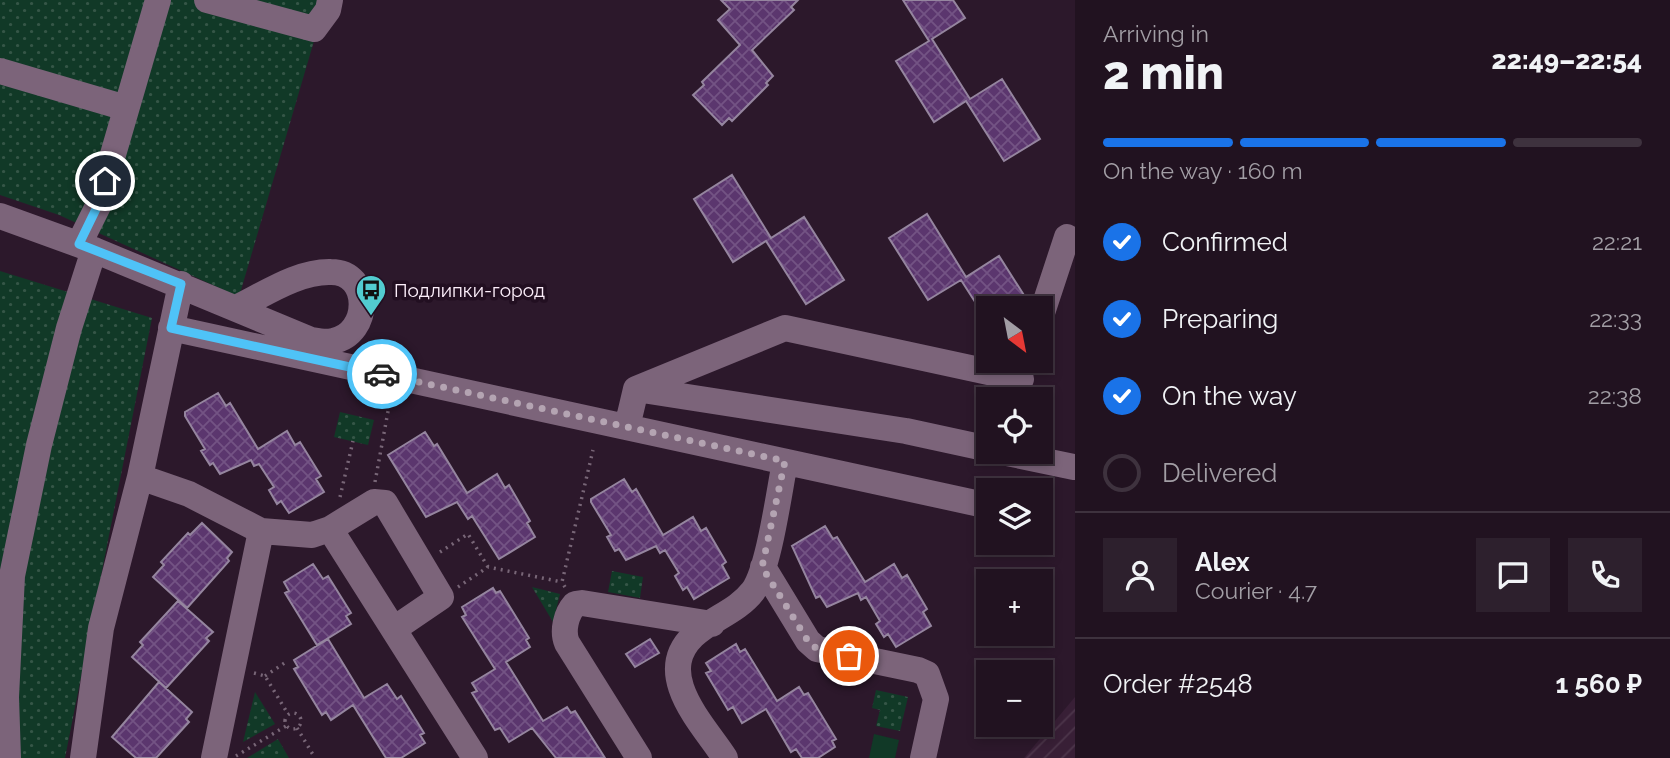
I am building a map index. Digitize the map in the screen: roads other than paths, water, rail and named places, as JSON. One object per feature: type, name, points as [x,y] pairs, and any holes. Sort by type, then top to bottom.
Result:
[{"type":"street","points":[[8,758],[6,697],[12,576],[39,445],[87,247],[158,0]]},
{"type":"street","points":[[207,0],[314,29],[328,10],[330,0]]},
{"type":"street","points":[[0,71],[126,108]]},
{"type":"street","points":[[0,216],[87,247],[236,308]]},
{"type":"street","points":[[1048,296],[1067,237]]},
{"type":"street","points":[[83,758],[101,628],[140,477],[181,284]]},
{"type":"street","points":[[171,328],[976,503]]},
{"type":"street","points":[[636,389],[785,328],[1021,380]]},
{"type":"street","points":[[627,427],[636,389]]},
{"type":"street","points":[[636,389],[906,431],[976,446]]},
{"type":"street","points":[[725,758],[680,690],[676,672],[682,653],[693,636],[754,590],[762,567],[785,461]]},
{"type":"street","points":[[1053,463],[1074,467]]},
{"type":"street","points":[[140,477],[189,494],[261,531],[312,535],[330,529],[380,500],[385,503],[441,597],[394,629]]},
{"type":"street","points":[[330,529],[475,758]]},
{"type":"street","points":[[214,758],[261,531]]},
{"type":"street","points":[[762,567],[808,641],[817,649],[918,670],[926,674],[936,699],[923,758]]},
{"type":"street","points":[[639,758],[567,643],[565,630],[569,610],[568,593],[712,624]]},
{"type":"place","name":"Подлипки-город","points":[[371,317]]}]
